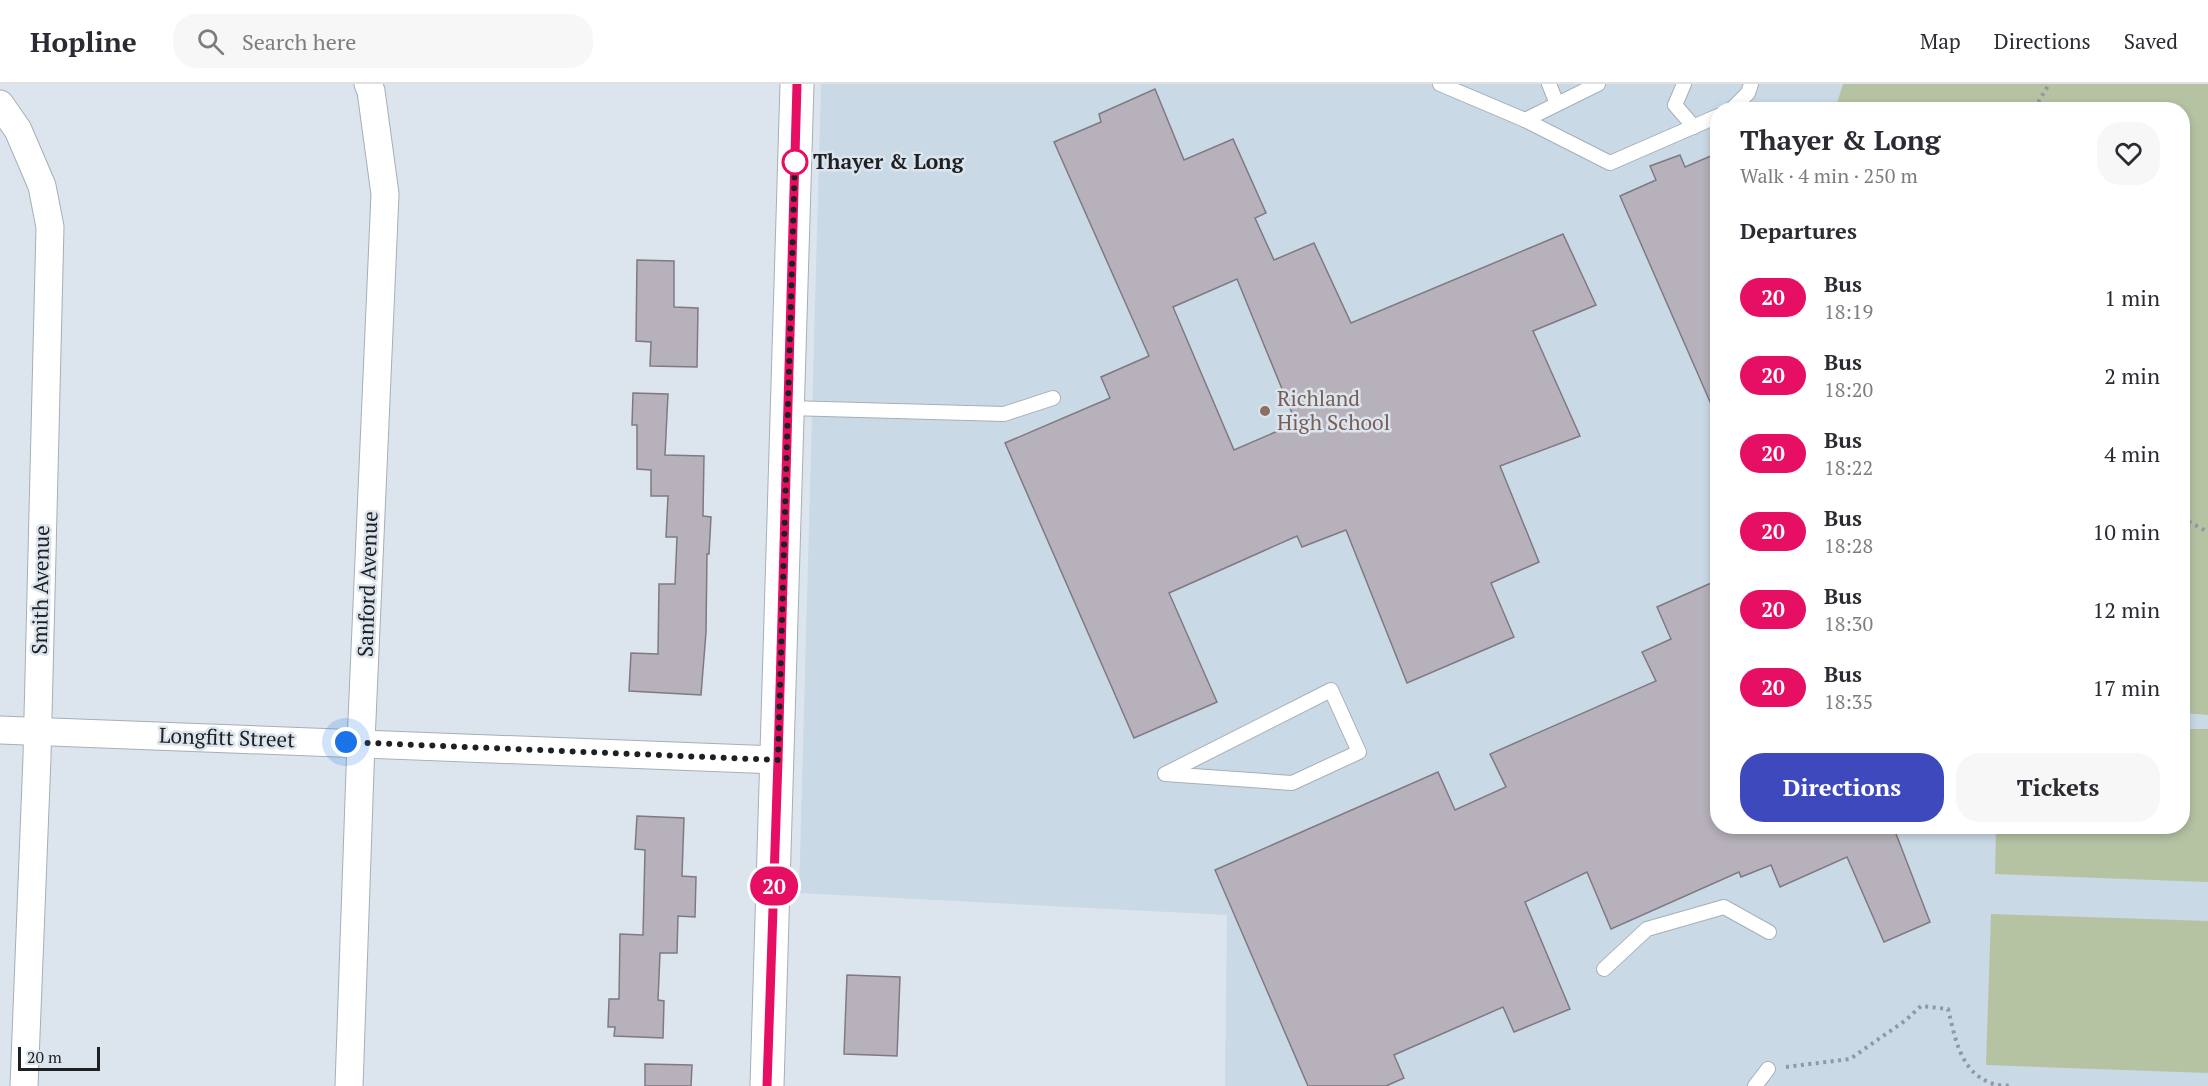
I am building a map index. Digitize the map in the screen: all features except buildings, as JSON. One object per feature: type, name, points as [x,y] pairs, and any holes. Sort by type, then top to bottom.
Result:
[{"type":"street","name":"Sanford Avenue","points":[[349,1086],[361,742],[385,194],[368,84]]},
{"type":"street","points":[[767,1086],[797,84]]},
{"type":"street","name":"Smith Avenue","points":[[0,104],[18,130],[42,186],[50,227],[37,731],[24,1086]]},
{"type":"street","name":"Longfitt Street","points":[[0,730],[361,742],[778,760]]},
{"type":"lane","points":[[1440,84],[1525,120],[1610,163],[1710,120]]},
{"type":"lane","points":[[1550,84],[1557,104]]},
{"type":"lane","points":[[1525,120],[1598,84]]},
{"type":"lane","points":[[1684,84],[1675,105],[1694,127]]},
{"type":"lane","points":[[1739,102],[1748,93],[1751,84]]},
{"type":"lane","points":[[788,408],[1004,414],[1053,398]]},
{"type":"lane","points":[[1331,690],[1359,752],[1292,783],[1165,774],[1331,690]]},
{"type":"lane","points":[[1604,969],[1647,929],[1724,907],[1768,932]]},
{"type":"lane","points":[[1755,1086],[1768,1070]]},
{"type":"path","points":[[2039,102],[2049,84]]},
{"type":"path","points":[[2190,522],[2208,532]]},
{"type":"path","points":[[1768,1070],[1850,1059],[1922,1006],[1948,1009],[1956,1042],[1968,1069],[1991,1084],[2010,1086]]},
{"type":"shaded area","name":"Richland High School","points":[[821,84],[1843,84],[1837,102],[1710,102],[1710,834],[2190,834],[2190,714],[2208,715],[2208,1086],[1225,1086],[1227,915],[799,893]]},
{"type":"green space","points":[[1843,84],[2208,84],[2208,715],[2190,714],[2190,102],[1837,102]]},
{"type":"green space","points":[[2190,729],[2208,729],[2208,882],[1995,874],[1996,834],[2190,834]]},
{"type":"green space","points":[[1991,914],[2208,921],[2208,1073],[1986,1065]]},
{"type":"bus line","name":"20","points":[[767,1086],[797,84]]},
{"type":"place","name":"Thayer & Long","points":[[795,162]]},
{"type":"place","name":"Richland High School","points":[[1265,411]]},
{"type":"route","points":[[346,742],[778,760],[795,158],[795,162]]}]
